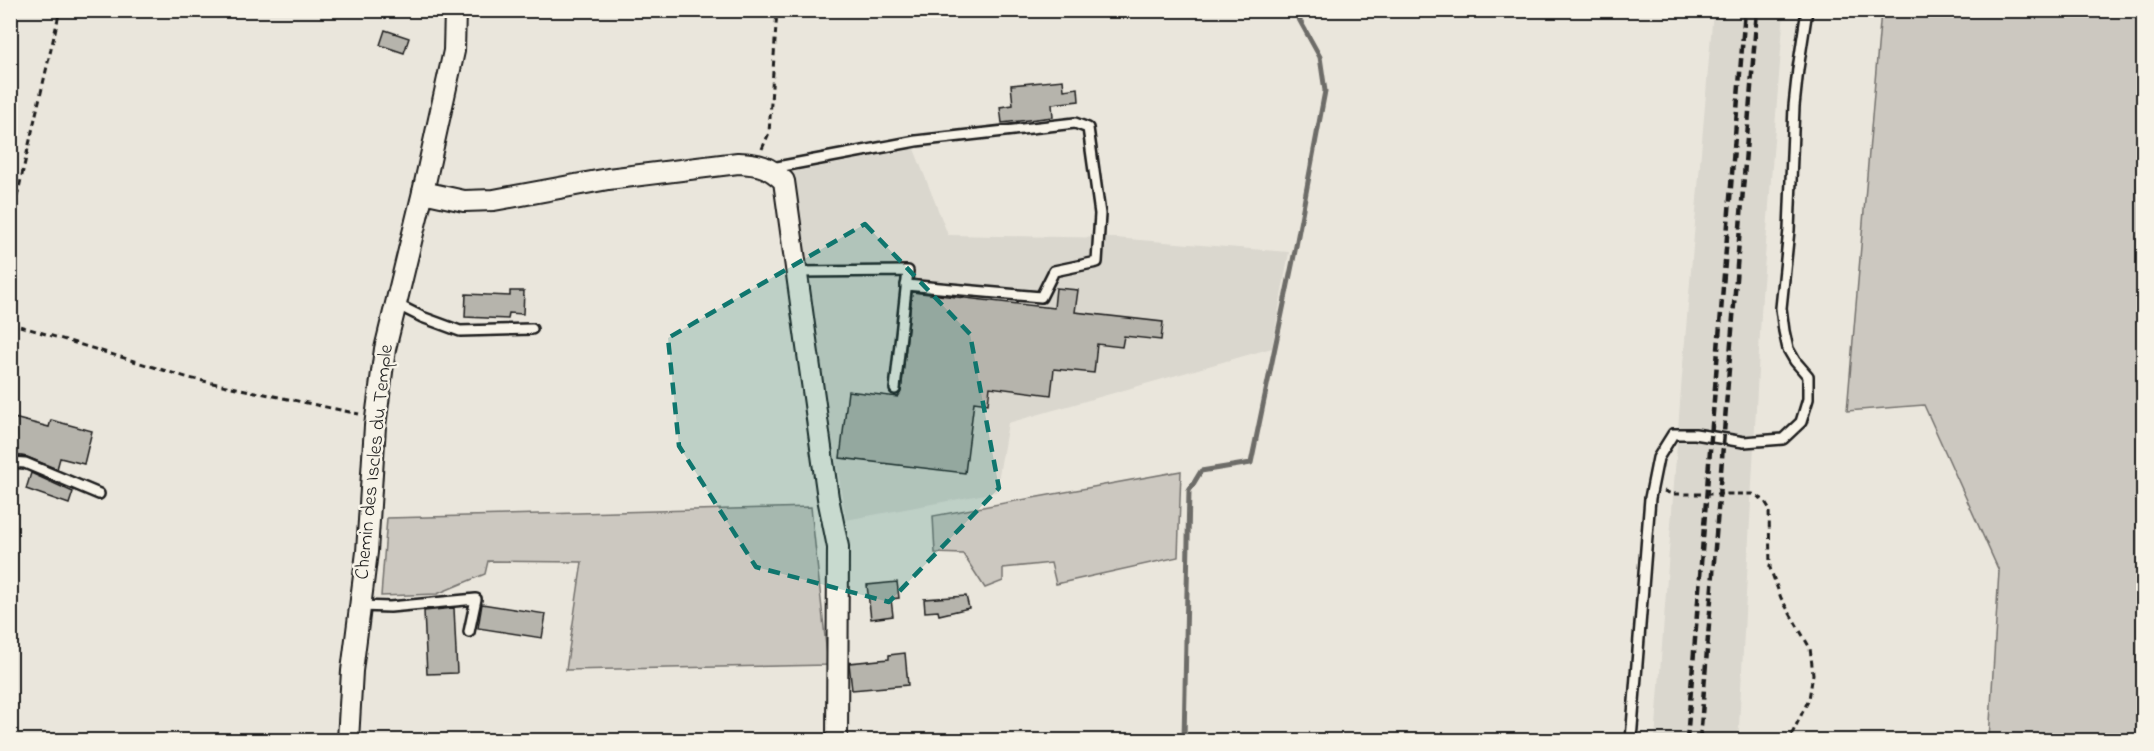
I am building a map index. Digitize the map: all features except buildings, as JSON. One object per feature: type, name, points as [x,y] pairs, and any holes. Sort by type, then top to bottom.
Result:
[{"type":"street","name":"Chemin des Iscles du Temple","points":[[348,741],[352,671],[367,552],[376,418],[385,349],[454,51],[455,10]]},
{"type":"street","points":[[423,192],[464,201],[494,200],[608,179],[738,163],[763,166],[784,181],[828,498],[838,547],[837,741]]},
{"type":"lane","points":[[1631,741],[1652,487],[1658,458],[1673,434],[1695,434],[1744,442],[1783,439],[1801,422],[1808,399],[1808,376],[1788,349],[1781,308],[1788,230],[1794,106],[1807,10]]},
{"type":"lane","points":[[763,166],[916,141],[1075,123],[1088,128],[1100,214],[1097,262],[1054,271],[1041,297],[906,285]]},
{"type":"lane","points":[[797,272],[908,271],[895,389]]},
{"type":"lane","points":[[396,304],[422,317],[460,331],[532,329]]},
{"type":"lane","points":[[10,462],[25,463],[99,494]]},
{"type":"lane","points":[[360,606],[390,607],[476,599],[469,632]]},
{"type":"path","points":[[10,227],[60,10]]},
{"type":"path","points":[[763,166],[769,133],[777,10]]},
{"type":"path","points":[[10,323],[189,378],[376,418]]},
{"type":"path","points":[[1652,487],[1672,494],[1753,494],[1764,500],[1769,508],[1770,568],[1781,598],[1810,648],[1813,674],[1809,699],[1789,741]]},
{"type":"highlighted area","points":[[865,224],[970,334],[999,488],[889,602],[756,567],[679,446],[668,338]]},
{"type":"shaded area","points":[[1713,11],[1784,11],[1762,296],[1738,740],[1655,740],[1682,376]]},
{"type":"shaded area","points":[[1881,11],[2143,11],[2143,740],[1989,740],[1999,571],[1924,405],[1847,411]]},
{"type":"shaded area","points":[[914,149],[948,235],[1115,238],[1289,252],[1272,348],[1008,423],[996,492],[846,520],[788,173]]},
{"type":"shaded area","points":[[1181,471],[1178,557],[1056,584],[1051,563],[1003,568],[1003,581],[985,588],[963,554],[935,553],[933,516]]},
{"type":"shaded area","points":[[811,507],[828,665],[566,670],[582,562],[488,561],[485,574],[437,594],[381,596],[387,518]]},
{"type":"waterway","points":[[1184,740],[1189,491],[1201,471],[1251,463],[1325,91],[1320,57],[1294,10]]},
{"type":"railway","points":[[1687,740],[1745,10]]},
{"type":"railway","points":[[1700,740],[1757,10]]}]
